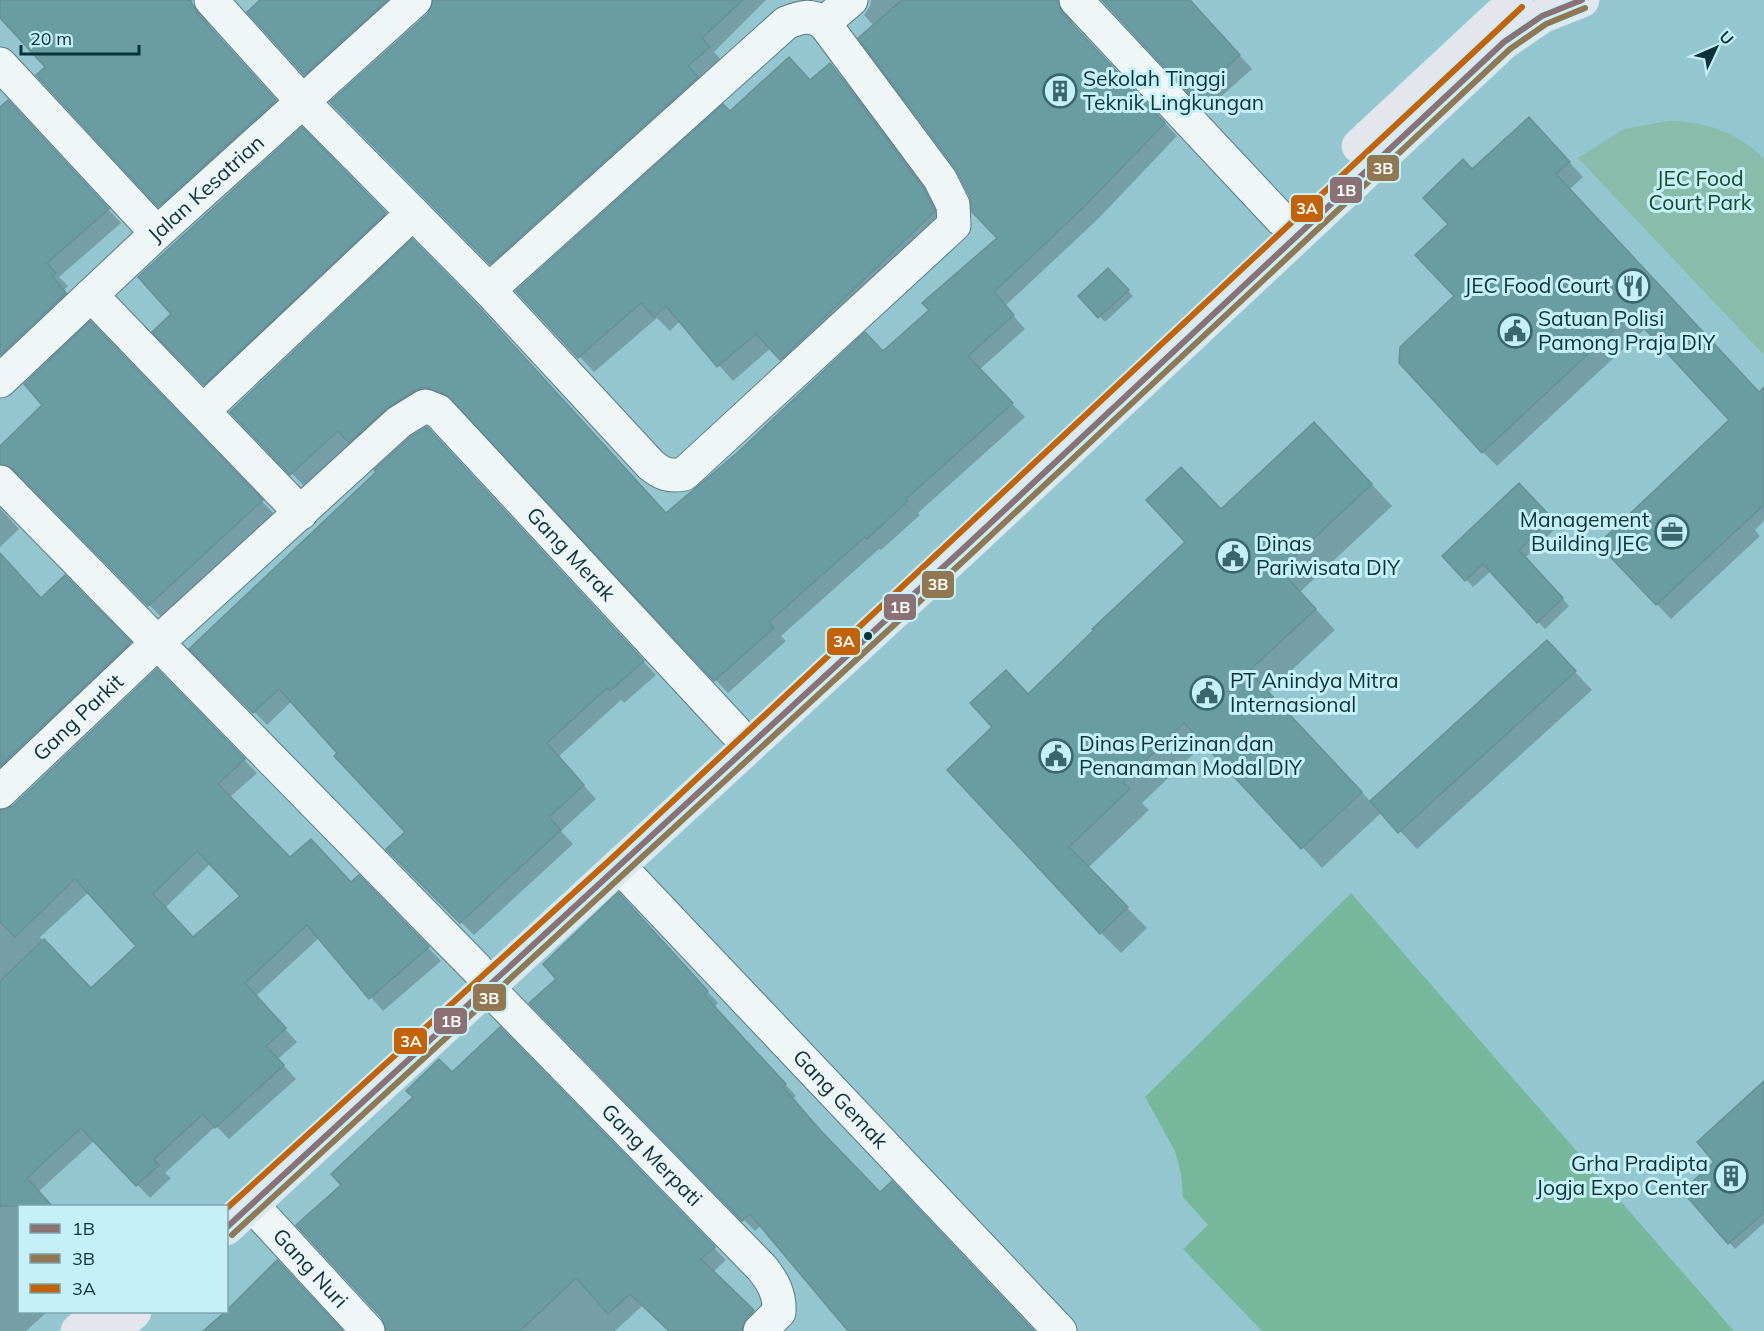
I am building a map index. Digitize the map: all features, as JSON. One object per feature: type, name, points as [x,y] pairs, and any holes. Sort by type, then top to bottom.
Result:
[{"type":"main road","points":[[228,1226],[735,731],[1516,0]]},
{"type":"main road","points":[[217,1205],[482,979],[620,867],[1504,42],[1542,16],[1582,0]]},
{"type":"main road","points":[[78,1331],[98,1313]]},
{"type":"main road","points":[[112,1331],[132,1313]]},
{"type":"street","points":[[211,0],[303,102],[489,290],[651,465],[672,477],[684,474],[954,225],[953,205],[940,179],[824,23],[814,17],[801,16],[786,23],[489,290]]},
{"type":"street","name":"Jalan Kesatrian","points":[[3,373],[415,0]]},
{"type":"street","points":[[824,23],[851,0]]},
{"type":"street","points":[[1076,0],[1281,219]]},
{"type":"street","points":[[0,64],[157,233]]},
{"type":"street","points":[[203,411],[413,213]]},
{"type":"street","points":[[91,295],[301,513]]},
{"type":"street","name":"Gang Merak","points":[[399,422],[425,406],[438,411],[735,731]]},
{"type":"street","name":"Gang Parkit","points":[[0,792],[157,643],[399,422]]},
{"type":"street","name":"Gang Merpati","points":[[0,482],[762,1268],[774,1284],[780,1301],[779,1312],[760,1331]]},
{"type":"street","name":"Gang Gemak","points":[[620,867],[1060,1331]]},
{"type":"street","name":"Gang Nuri","points":[[252,1205],[368,1331]]},
{"type":"green space","name":"JEC Food Court Park","points":[[1668,121],[1695,123],[1720,130],[1743,142],[1764,159],[1764,355],[1578,158],[1624,129]]},
{"type":"green space","points":[[1351,893],[1734,1331],[1262,1331],[1183,1249],[1208,1225],[1183,1197],[1181,1174],[1175,1151],[1145,1097]]},
{"type":"building","points":[[0,0],[190,0],[197,13],[276,100],[158,207],[36,75],[45,67],[0,18]]},
{"type":"building","points":[[260,0],[387,0],[304,75],[247,12]]},
{"type":"building","points":[[433,0],[743,0],[702,38],[710,47],[688,66],[698,77],[490,264],[330,102],[428,14]]},
{"type":"building","points":[[902,0],[1058,0],[1062,13],[1165,123],[1085,206],[994,292],[1014,315],[968,356],[1013,403],[906,499],[908,501],[867,539],[865,537],[769,622],[774,628],[714,681],[445,394],[424,387],[415,390],[387,408],[349,443],[338,431],[290,475],[230,412],[412,239],[475,303],[666,513],[737,453],[865,332],[883,351],[929,310],[922,303],[997,238],[972,212],[970,197],[955,168],[858,38]]},
{"type":"building","points":[[1102,0],[1190,0],[1240,55],[1193,98]]},
{"type":"building","points":[[789,57],[810,80],[830,63],[924,189],[935,211],[780,360],[756,334],[717,367],[666,306],[654,317],[641,303],[578,358],[516,291],[723,104],[730,111]]},
{"type":"building","points":[[8,100],[109,209],[47,263],[56,273],[52,276],[66,293],[0,355],[0,107]]},
{"type":"building","points":[[1529,117],[1570,162],[1556,174],[1759,392],[1764,387],[1764,505],[1656,605],[1598,544],[1729,420],[1631,314],[1482,453],[1399,363],[1400,347],[1454,296],[1415,255],[1448,224],[1423,198],[1463,159],[1472,169]]},
{"type":"building","points":[[302,127],[386,213],[204,385],[152,332],[171,314],[138,277]]},
{"type":"building","points":[[1108,268],[1129,290],[1098,318],[1078,296]]},
{"type":"building","points":[[90,321],[263,500],[148,606],[13,469],[0,464],[0,446],[42,405],[24,384]]},
{"type":"building","points":[[1314,422],[1372,484],[1280,570],[1316,609],[1249,671],[1362,792],[1301,849],[1184,723],[1123,782],[1130,789],[1069,847],[1128,907],[1100,934],[947,770],[992,727],[970,703],[1006,670],[1028,694],[1094,630],[1092,629],[1185,542],[1146,500],[1181,467],[1221,509]]},
{"type":"building","points":[[427,427],[644,661],[610,691],[607,688],[547,743],[584,785],[549,817],[561,830],[460,923],[386,849],[405,832],[334,756],[337,753],[279,689],[253,713],[189,649],[376,472],[374,470],[410,437]]},
{"type":"building","points":[[1519,483],[1552,518],[1519,550],[1563,598],[1537,623],[1483,564],[1465,581],[1442,556]]},
{"type":"building","points":[[0,553],[41,598],[65,575],[131,642],[0,766]]},
{"type":"building","points":[[1547,640],[1576,671],[1398,833],[1370,801]]},
{"type":"building","points":[[157,669],[245,759],[218,784],[290,857],[311,839],[351,882],[359,875],[429,947],[369,999],[307,925],[245,983],[286,1028],[266,1046],[284,1065],[215,1128],[203,1114],[154,1159],[159,1165],[136,1186],[81,1128],[27,1178],[51,1205],[0,1206],[0,981],[44,939],[91,988],[136,946],[75,879],[15,937],[0,922],[0,810],[13,806]],"holes":[[[197,851],[240,896],[193,937],[153,894]]]},
{"type":"building","points":[[618,892],[708,991],[704,995],[786,1084],[783,1087],[821,1131],[880,1192],[892,1181],[1034,1331],[848,1331],[750,1214],[742,1221],[529,1003],[556,979],[543,964]]},
{"type":"building","points":[[500,1027],[715,1247],[701,1259],[754,1310],[746,1318],[742,1331],[669,1331],[630,1294],[608,1314],[576,1278],[520,1331],[386,1331],[382,1318],[296,1225],[341,1185],[331,1174],[413,1097],[406,1091],[439,1059],[452,1072]]},
{"type":"building","name":"Grha Pradipta Jogja Expo Center","points":[[1764,1081],[1764,1213],[1728,1244],[1682,1191],[1714,1162],[1697,1142]]},
{"type":"building","points":[[277,1260],[343,1331],[203,1331],[224,1313],[228,1313],[228,1309]]},
{"type":"transit line","name":"1B","points":[[228,1226],[965,547],[1504,42],[1542,16],[1582,0]]},
{"type":"transit line","name":"3A","points":[[228,1207],[611,859],[1522,7]]},
{"type":"transit line","name":"3B","points":[[232,1235],[971,554],[1510,49],[1546,24],[1585,8]]},
{"type":"place","name":"Sekolah Tinggi Teknik Lingkungan","points":[[1060,91]]},
{"type":"place","name":"JEC Food Court","points":[[1633,286]]},
{"type":"place","name":"Satuan Polisi Pamong Praja DIY","points":[[1515,331]]},
{"type":"place","name":"Management Building JEC","points":[[1672,532]]},
{"type":"place","name":"Dinas Pariwisata DIY","points":[[1233,556]]},
{"type":"place","name":"PT Anindya Mitra Internasional","points":[[1207,693]]},
{"type":"place","name":"Dinas Perizinan dan Penanaman Modal DIY","points":[[1056,756]]},
{"type":"place","name":"Grha Pradipta Jogja Expo Center","points":[[1731,1176]]}]
